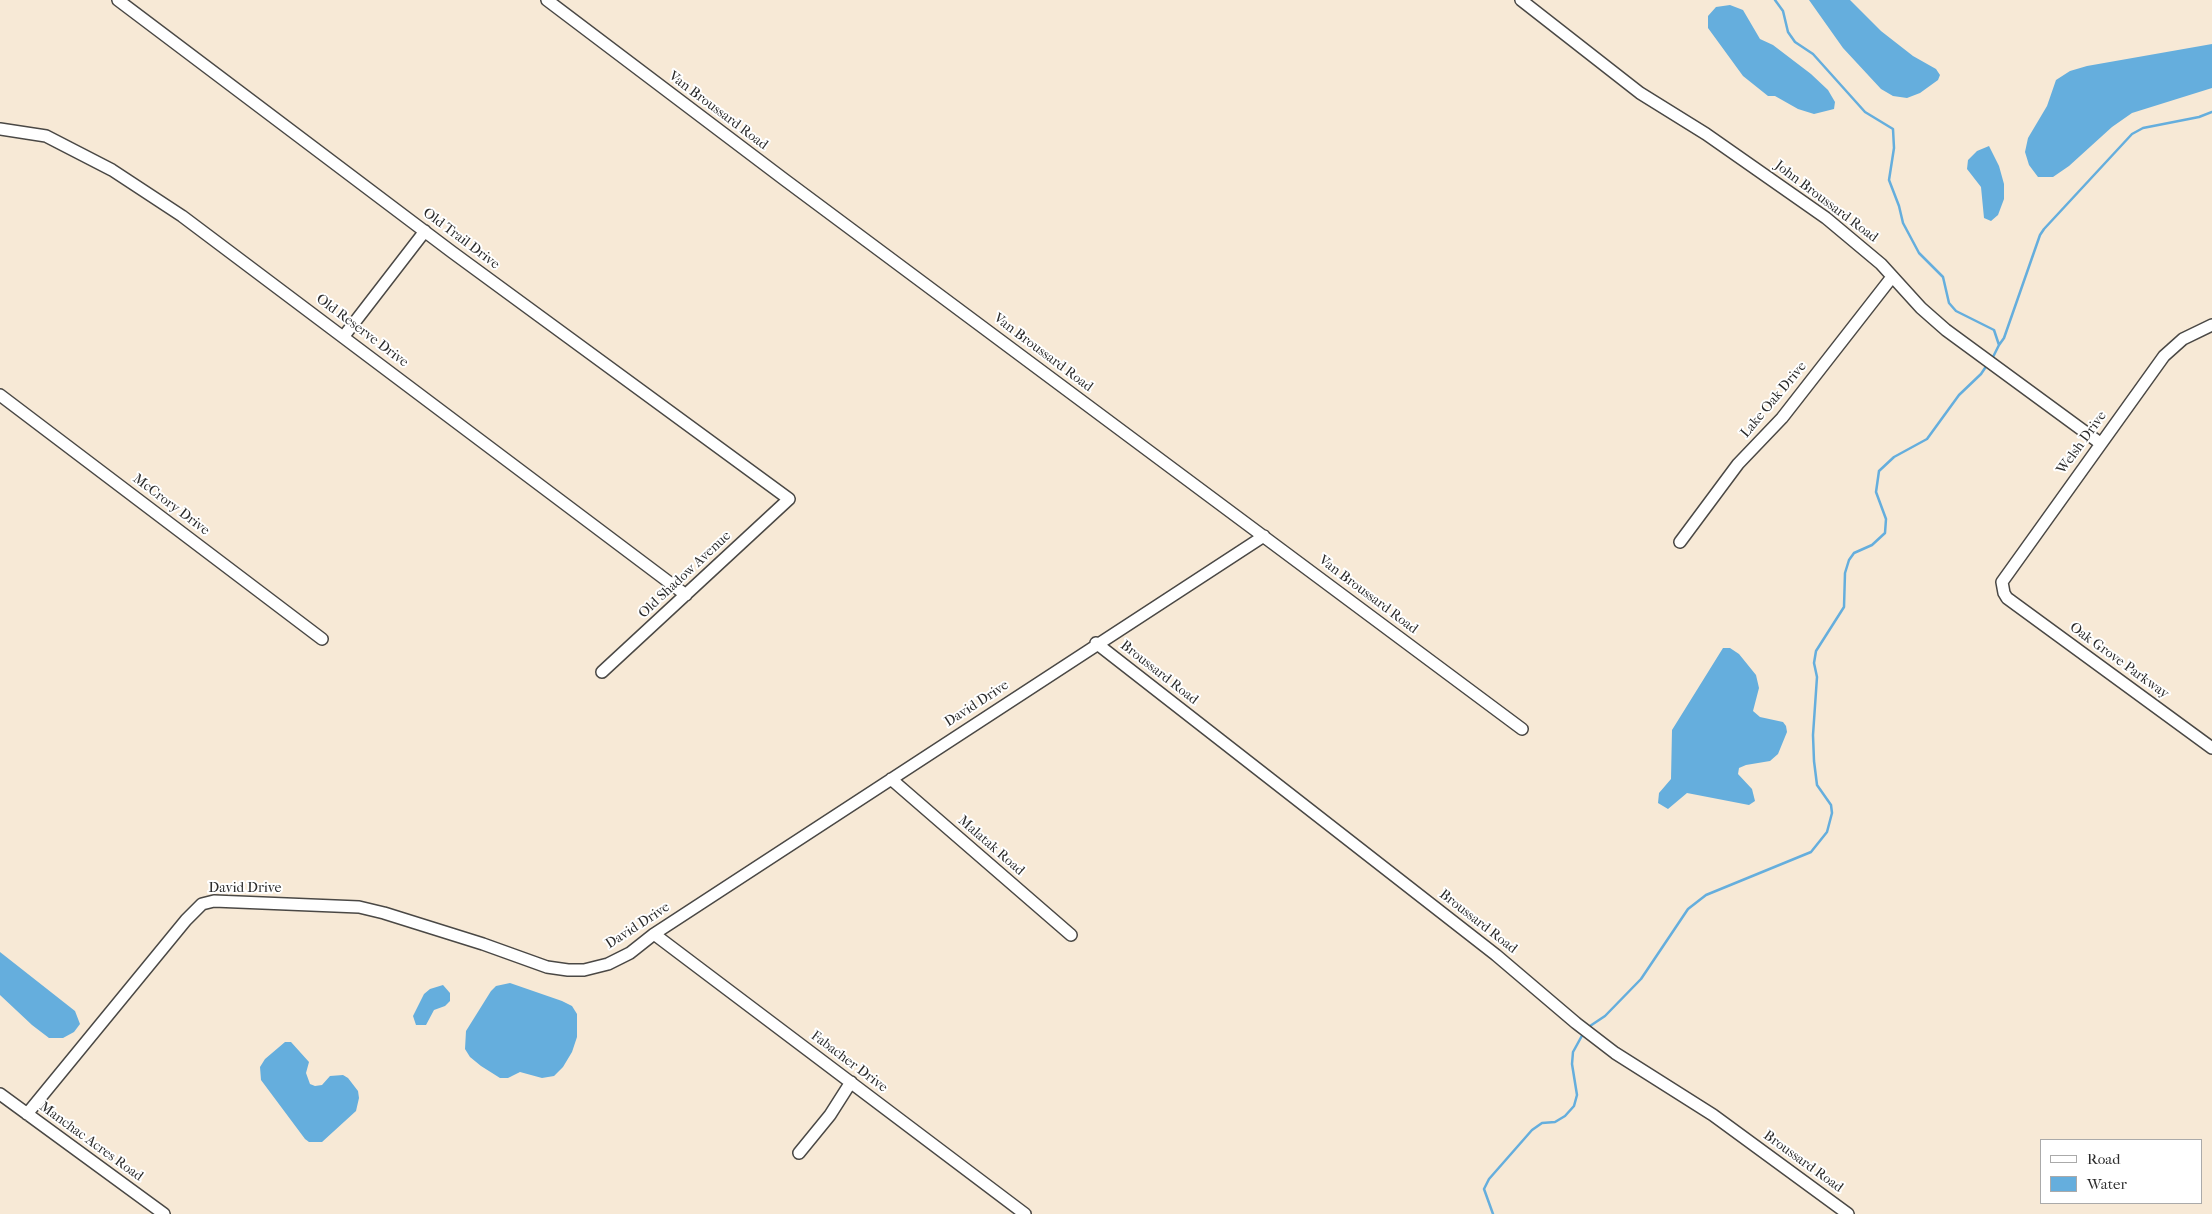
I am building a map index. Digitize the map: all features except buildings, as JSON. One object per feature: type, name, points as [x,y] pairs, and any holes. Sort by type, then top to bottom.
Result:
[{"type":"street","name":"Old Trail Drive","points":[[118,0],[425,231],[789,499]]},
{"type":"street","name":"Van Broussard Road","points":[[547,0],[785,180],[1522,729]]},
{"type":"street","name":"John Broussard Road","points":[[1521,0],[1640,93],[1714,139],[1826,218],[1867,251],[1921,308],[1977,354],[2100,443]]},
{"type":"street","name":"Old Reserve Drive","points":[[0,129],[46,136],[112,170],[182,216],[686,595]]},
{"type":"street","points":[[344,336],[425,231]]},
{"type":"street","name":"Lake Oak Drive","points":[[1680,542],[1738,464],[1782,418],[1892,277]]},
{"type":"street","name":"Welsh Drive","points":[[2008,598],[2002,587],[2004,577],[2164,356],[2183,339],[2212,326]]},
{"type":"street","name":"McCrory Drive","points":[[0,395],[322,640]]},
{"type":"street","name":"Old Shadow Avenue","points":[[602,672],[789,499]]},
{"type":"street","name":"David Drive","points":[[27,1114],[198,906],[208,902],[316,904],[370,909],[486,945],[547,967],[563,970],[584,970],[608,964],[630,953],[654,934],[1096,643],[1264,536]]},
{"type":"street","name":"Oak Grove Parkway","points":[[2008,598],[2212,748]]},
{"type":"street","name":"Broussard Road","points":[[1096,643],[1496,955],[1594,1037],[1632,1065],[1713,1115],[1848,1214]]},
{"type":"street","name":"Malatak Road","points":[[891,779],[1071,935]]},
{"type":"street","name":"Fabacher Drive","points":[[654,934],[1025,1214]]},
{"type":"street","points":[[799,1153],[830,1115],[851,1082]]},
{"type":"street","name":"Manchac Acres Road","points":[[0,1094],[164,1214]]},
{"type":"water","points":[[1809,0],[1850,0],[1881,31],[1913,56],[1936,69],[1940,75],[1938,80],[1920,93],[1907,98],[1893,96],[1881,89],[1843,48]]},
{"type":"water","points":[[1730,5],[1743,10],[1760,39],[1773,45],[1811,74],[1828,90],[1835,102],[1834,109],[1814,114],[1798,109],[1775,96],[1768,96],[1743,76],[1708,28],[1708,16],[1716,7]]},
{"type":"water","points":[[2212,44],[2212,88],[2132,113],[2112,127],[2069,166],[2053,177],[2038,177],[2029,165],[2025,152],[2028,138],[2047,106],[2056,80],[2070,71],[2087,66]]},
{"type":"water","points":[[1989,146],[1999,166],[2004,184],[2004,199],[1998,215],[1991,221],[1984,218],[1981,187],[1967,169],[1968,160],[1977,151]]},
{"type":"water","points":[[1723,648],[1730,648],[1739,654],[1756,675],[1759,688],[1753,711],[1760,717],[1783,722],[1787,732],[1778,754],[1770,761],[1739,768],[1738,774],[1752,789],[1755,801],[1749,805],[1687,793],[1668,809],[1658,803],[1659,793],[1671,779],[1672,730]]},
{"type":"water","points":[[0,952],[75,1011],[80,1024],[74,1032],[63,1038],[49,1038],[0,995]]},
{"type":"water","points":[[510,983],[562,1001],[572,1006],[577,1014],[577,1037],[572,1052],[563,1067],[554,1076],[542,1078],[520,1072],[508,1078],[500,1078],[470,1057],[465,1049],[466,1031],[491,991],[496,986]]},
{"type":"water","points":[[443,985],[450,993],[450,1001],[445,1006],[434,1010],[426,1025],[416,1025],[413,1016],[424,994],[430,989]]},
{"type":"water","points":[[285,1042],[291,1042],[309,1062],[306,1073],[310,1084],[315,1086],[322,1085],[330,1076],[343,1075],[348,1078],[358,1091],[359,1098],[356,1111],[322,1142],[309,1142],[305,1139],[261,1080],[260,1067],[265,1059]]},
{"type":"waterway","points":[[1775,0],[1783,11],[1788,32],[1795,42],[1813,54],[1865,112],[1893,129],[1894,148],[1889,180],[1903,223],[1919,253],[1943,277],[1949,303],[1956,311],[1994,330],[1999,345],[1992,359]]},
{"type":"waterway","points":[[1999,345],[2004,338],[2040,235],[2044,229],[2132,134],[2143,128],[2199,117],[2212,112]]},
{"type":"waterway","points":[[1587,1028],[1605,1016],[1641,979],[1688,909],[1706,895],[1811,852],[1827,832],[1832,813],[1831,805],[1817,785],[1814,761],[1813,735],[1817,677],[1814,663],[1816,651],[1844,607],[1845,573],[1849,560],[1854,553],[1872,545],[1885,533],[1886,519],[1876,492],[1879,471],[1894,457],[1927,439],[1959,395],[1981,374],[1987,365]]},
{"type":"waterway","points":[[1493,1214],[1484,1189],[1489,1179],[1532,1130],[1542,1123],[1555,1122],[1565,1116],[1574,1106],[1577,1095],[1572,1064],[1573,1052],[1584,1032]]}]
